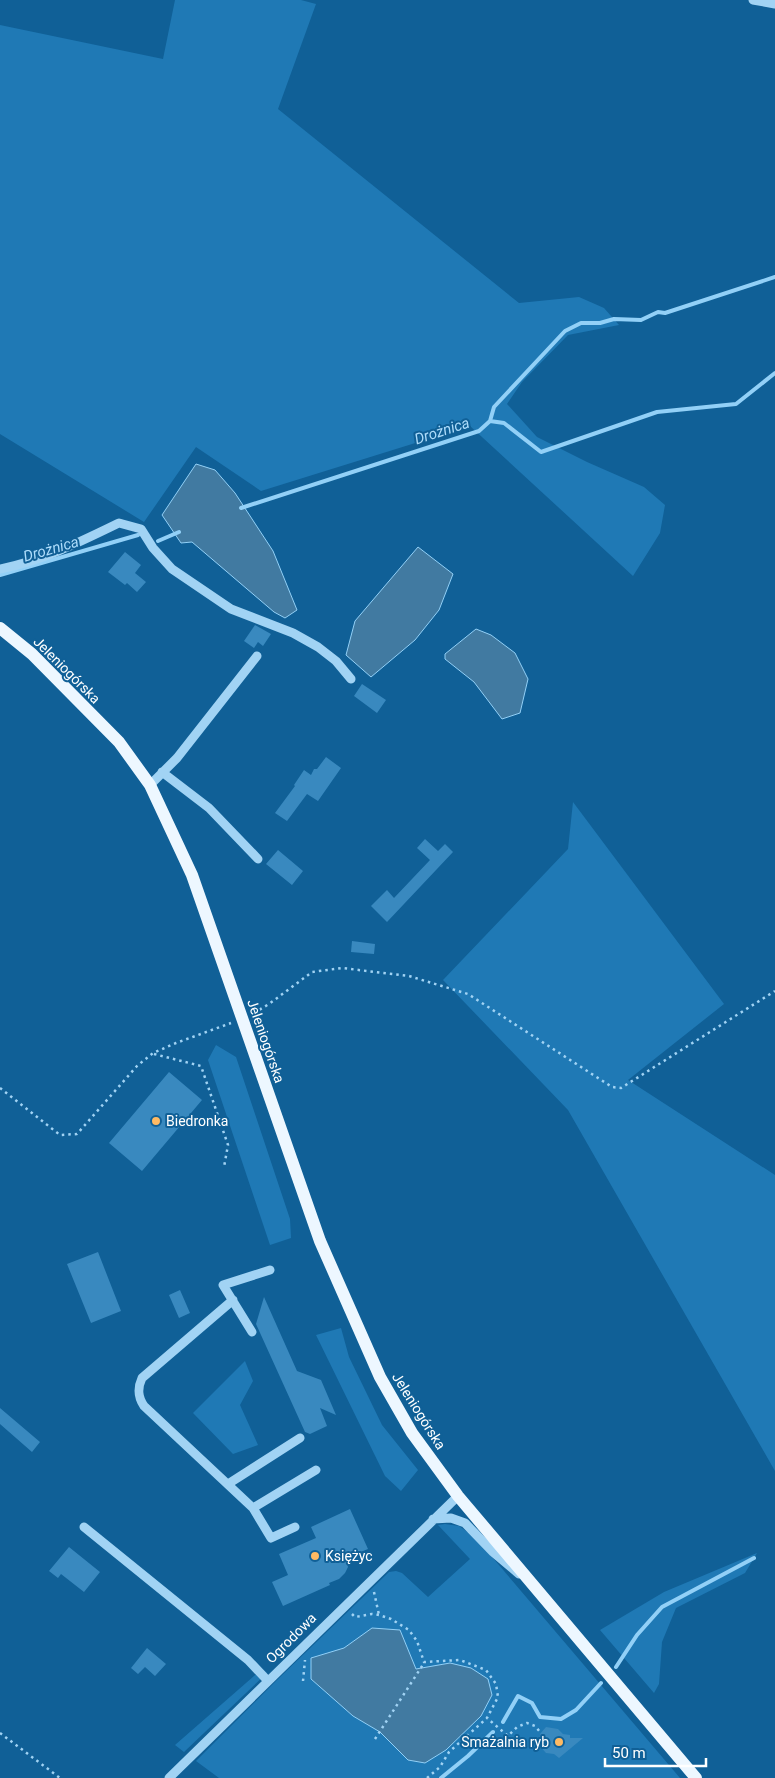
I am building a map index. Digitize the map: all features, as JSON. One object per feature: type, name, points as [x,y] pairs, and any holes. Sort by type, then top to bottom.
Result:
[{"type":"main road","name":"Jeleniogórska","points":[[0,628],[32,654],[119,742],[150,785],[192,875],[320,1241],[380,1377],[412,1434],[458,1496],[696,1778]]},
{"type":"street","points":[[753,0],[775,4]]},
{"type":"street","points":[[0,569],[26,564],[82,542],[118,523],[141,529],[153,548],[172,569],[231,609],[293,633],[318,647],[336,661],[351,679]]},
{"type":"street","points":[[150,785],[176,758],[257,656]]},
{"type":"street","points":[[162,772],[208,808],[258,859]]},
{"type":"street","points":[[252,1332],[223,1285],[270,1270]]},
{"type":"street","points":[[233,1300],[142,1378],[138,1392],[139,1399],[144,1406],[254,1508],[271,1538],[295,1527]]},
{"type":"street","points":[[228,1484],[300,1438]]},
{"type":"street","points":[[254,1508],[316,1470]]},
{"type":"street","name":"Ogrodowa","points":[[169,1778],[458,1496]]},
{"type":"street","points":[[433,1519],[451,1518],[465,1523],[493,1552],[533,1585]]},
{"type":"street","points":[[84,1527],[248,1660],[268,1681]]},
{"type":"path","points":[[0,1088],[60,1135],[77,1134],[137,1066],[153,1053],[176,1042],[242,1019],[269,1004],[312,972],[342,968],[409,976],[468,994],[612,1087],[621,1088],[775,991]]},
{"type":"path","points":[[153,1053],[201,1066],[228,1145],[224,1167]]},
{"type":"path","points":[[372,1579],[379,1615]]},
{"type":"path","points":[[344,1606],[355,1617],[372,1614],[379,1615],[391,1618],[409,1630],[417,1641],[424,1662],[375,1739]]},
{"type":"path","points":[[424,1662],[460,1660],[486,1670],[496,1684],[498,1697],[487,1718],[449,1752],[440,1767],[427,1778]]},
{"type":"path","points":[[487,1718],[508,1736],[517,1727],[526,1723],[535,1726],[540,1732]]},
{"type":"path","points":[[0,1733],[60,1778]]},
{"type":"shaded area","points":[[175,0],[301,0],[316,4],[278,109],[519,303],[579,297],[604,308],[619,325],[568,335],[522,382],[507,404],[537,437],[644,487],[665,505],[660,533],[633,576],[470,426],[261,491],[196,447],[144,522],[0,434],[0,25],[163,59]]},
{"type":"shaded area","points":[[196,464],[215,470],[235,493],[273,551],[297,610],[285,618],[274,612],[192,542],[181,543],[162,515]]},
{"type":"shaded area","points":[[418,547],[453,574],[439,610],[415,640],[371,677],[346,655],[355,621]]},
{"type":"shaded area","points":[[476,629],[491,635],[515,653],[528,679],[520,713],[502,719],[474,682],[445,659],[445,654]]},
{"type":"shaded area","points":[[573,802],[724,1004],[628,1080],[775,1175],[775,1471],[568,1110],[443,980],[568,849]]},
{"type":"shaded area","points":[[216,1045],[236,1057],[290,1219],[291,1238],[270,1245],[208,1060]]},
{"type":"shaded area","points":[[341,1328],[349,1357],[382,1425],[418,1470],[401,1491],[385,1476],[316,1335]]},
{"type":"shaded area","points":[[245,1361],[253,1381],[240,1405],[258,1445],[233,1454],[193,1413]]},
{"type":"shaded area","points":[[438,1525],[459,1526],[476,1538],[680,1778],[219,1778],[196,1761],[389,1572],[396,1571],[402,1573],[428,1597],[470,1559]]},
{"type":"shaded area","points":[[757,1553],[745,1573],[676,1608],[662,1642],[659,1684],[654,1693],[600,1630],[664,1592]]},
{"type":"shaded area","points":[[372,1628],[400,1630],[416,1669],[450,1663],[471,1668],[488,1679],[492,1695],[481,1716],[446,1750],[425,1763],[408,1760],[380,1732],[353,1716],[311,1679],[311,1658],[344,1648]]},
{"type":"shaded area","points":[[262,1669],[267,1673],[184,1752],[175,1745]]},
{"type":"building","points":[[125,552],[141,565],[135,573],[146,582],[137,592],[127,583],[125,585],[108,572]]},
{"type":"building","points":[[255,625],[271,634],[263,646],[258,642],[254,648],[244,641]]},
{"type":"building","points":[[362,684],[386,700],[377,713],[354,696]]},
{"type":"building","points":[[326,757],[341,768],[318,801],[307,794],[287,821],[275,813],[304,770],[311,775],[314,769],[317,769]]},
{"type":"building","points":[[425,839],[438,851],[445,844],[453,852],[387,922],[371,906],[387,890],[394,898],[430,860],[417,848]]},
{"type":"building","points":[[278,850],[303,871],[292,885],[266,864]]},
{"type":"building","points":[[352,941],[375,944],[374,954],[351,952]]},
{"type":"building","name":"Biedronka","points":[[169,1072],[202,1100],[142,1171],[109,1143]]},
{"type":"building","points":[[98,1252],[121,1311],[91,1323],[67,1264]]},
{"type":"building","points":[[180,1290],[190,1313],[179,1318],[169,1295]]},
{"type":"building","points":[[264,1297],[297,1371],[321,1380],[336,1415],[320,1408],[327,1426],[310,1434],[305,1432],[256,1324]]},
{"type":"building","points":[[0,1408],[40,1442],[32,1452],[0,1424]]},
{"type":"building","name":"Księżyc","points":[[350,1509],[368,1549],[346,1558],[348,1567],[339,1579],[283,1606],[272,1582],[288,1575],[279,1554],[316,1538],[311,1527]]},
{"type":"building","points":[[69,1547],[100,1572],[84,1592],[61,1574],[58,1578],[49,1571]]},
{"type":"building","points":[[147,1648],[166,1664],[155,1676],[145,1667],[138,1674],[131,1668]]},
{"type":"building","name":"Smażalnia ryb","points":[[546,1727],[558,1729],[563,1734],[570,1735],[570,1738],[583,1738],[559,1758],[554,1754],[546,1753],[539,1745],[540,1734]]},
{"type":"waterway","points":[[490,421],[494,407],[565,331],[581,323],[600,323],[614,319],[641,320],[658,312],[665,313],[775,277]]},
{"type":"waterway","name":"Drożnica","points":[[241,508],[479,431],[490,421],[504,423],[541,452],[657,412],[736,404],[775,373]]},
{"type":"waterway","name":"Drożnica","points":[[158,541],[179,532]]},
{"type":"waterway","name":"Drożnica","points":[[0,575],[138,535]]},
{"type":"waterway","points":[[616,1667],[637,1635],[662,1607],[754,1558]]},
{"type":"waterway","points":[[503,1722],[518,1696],[532,1703],[540,1717],[561,1719],[576,1710],[601,1683]]},
{"type":"waterway","points":[[441,1778],[493,1732]]},
{"type":"place","name":"Biedronka","points":[[156,1121]]},
{"type":"place","name":"Księżyc","points":[[315,1556]]},
{"type":"place","name":"Smażalnia ryb","points":[[559,1742]]}]
